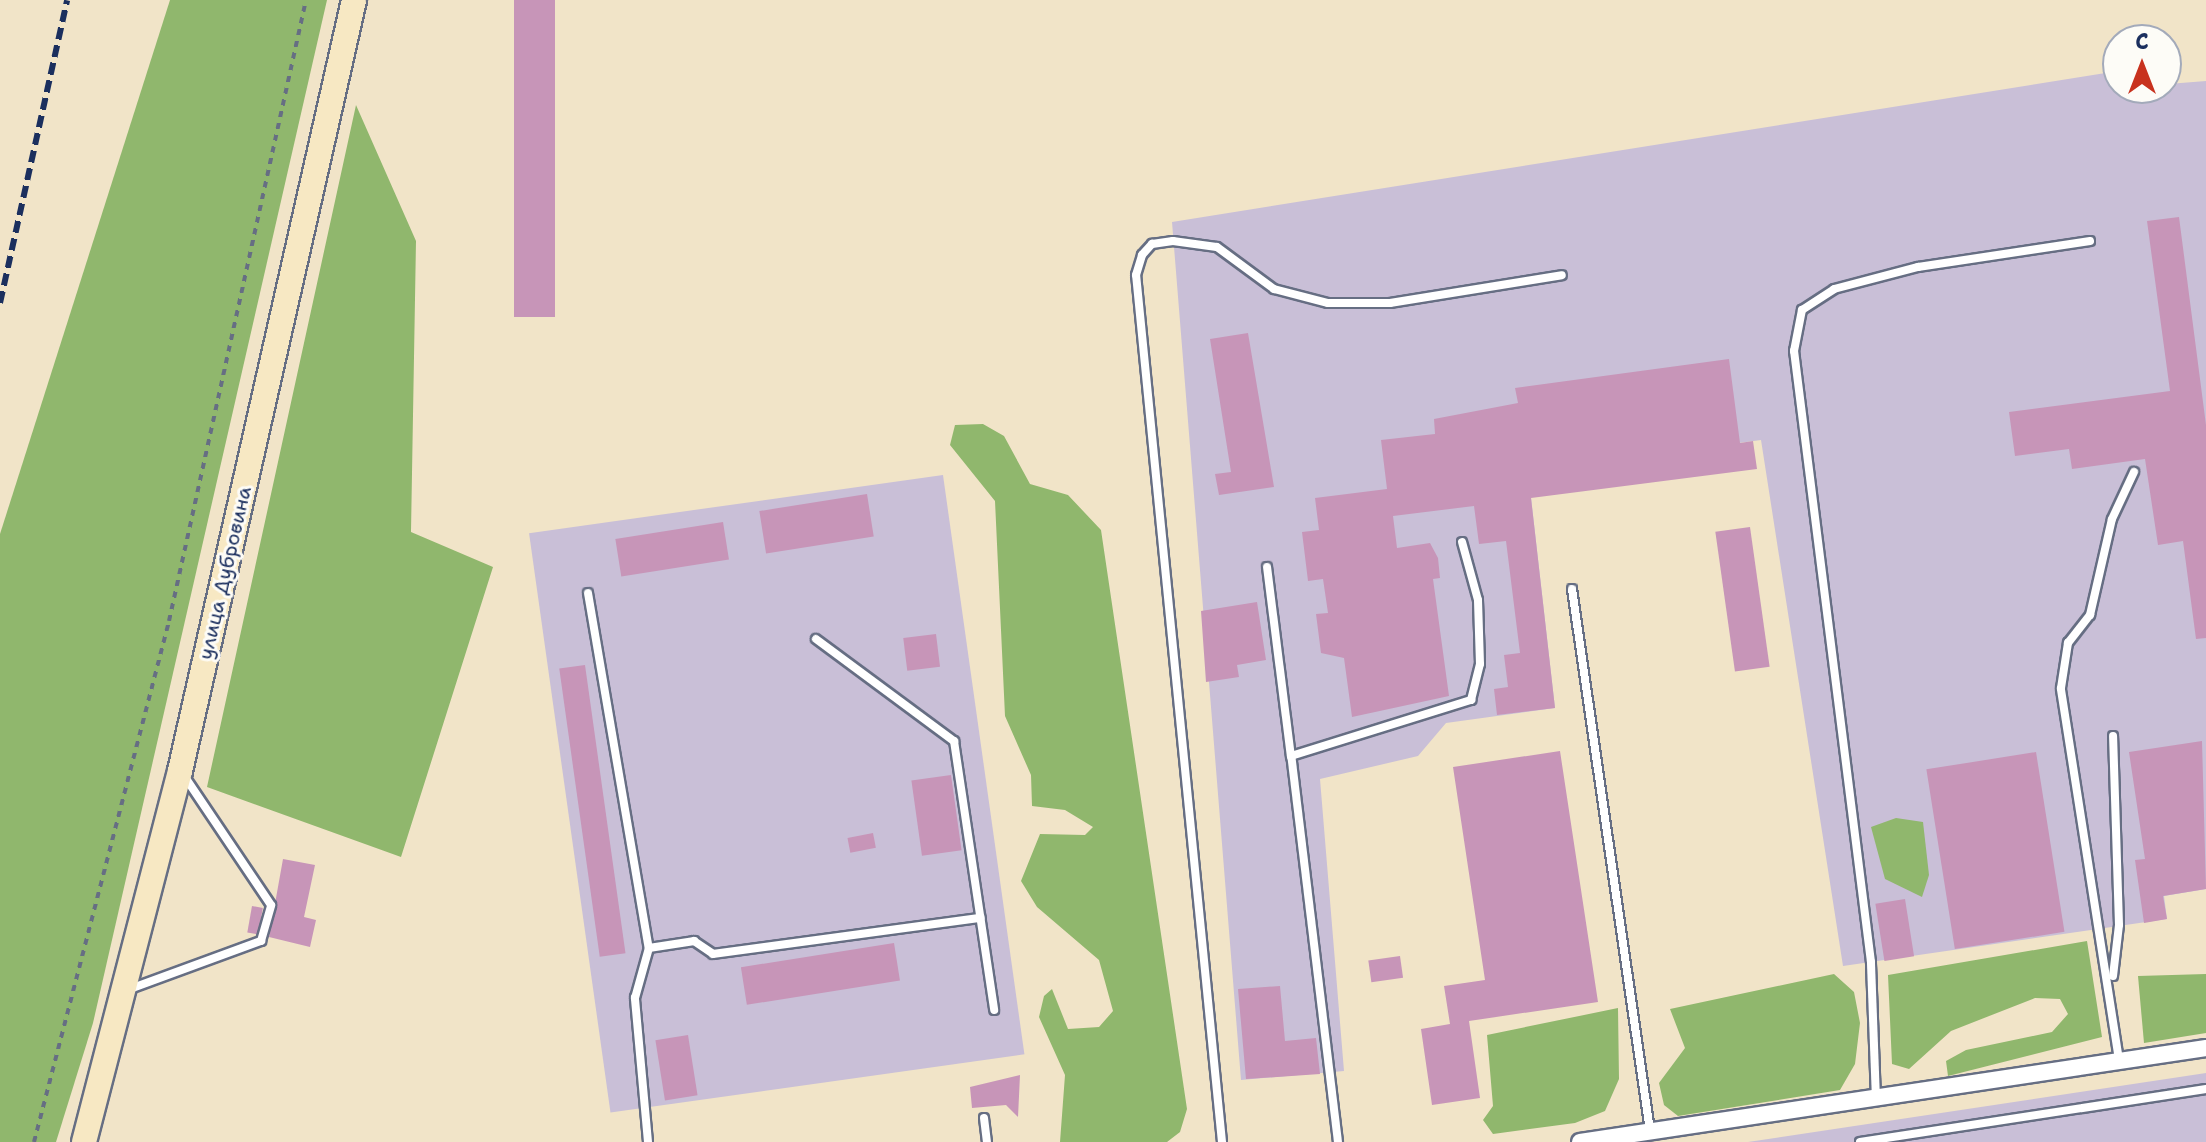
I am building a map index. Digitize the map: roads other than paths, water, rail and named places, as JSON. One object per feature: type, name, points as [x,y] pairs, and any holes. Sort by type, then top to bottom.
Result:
[{"type":"main road","name":"улица Дубровина","points":[[84,1142],[126,990],[180,771],[354,0]]},
{"type":"street","points":[[1580,1142],[1876,1100],[2206,1048]]},
{"type":"lane","points":[[1222,1142],[1136,275],[1142,255],[1152,244],[1173,241],[1217,247],[1274,289],[1328,303],[1390,303],[1562,275]]},
{"type":"lane","points":[[1876,1100],[1871,962],[1794,351],[1802,310],[1834,289],[1918,267],[2090,241]]},
{"type":"lane","points":[[2119,1061],[2112,980],[2061,688],[2068,643],[2090,615],[2112,519],[2134,472]]},
{"type":"lane","points":[[1291,756],[1471,700],[1480,664],[1478,600],[1462,542]]},
{"type":"lane","points":[[1267,567],[1338,1142]]},
{"type":"lane","points":[[1572,589],[1651,1132]]},
{"type":"lane","points":[[588,593],[649,948],[635,998],[648,1142]]},
{"type":"lane","points":[[816,639],[954,741],[994,1010]]},
{"type":"lane","points":[[2112,980],[2119,925],[2113,736]]},
{"type":"lane","points":[[126,990],[261,941],[271,905],[180,771]]},
{"type":"lane","points":[[649,948],[694,941],[713,954],[981,918]]},
{"type":"lane","points":[[1860,1142],[2206,1089]]},
{"type":"lane","points":[[984,1118],[987,1142]]},
{"type":"railway","points":[[0,303],[67,0]]}]
